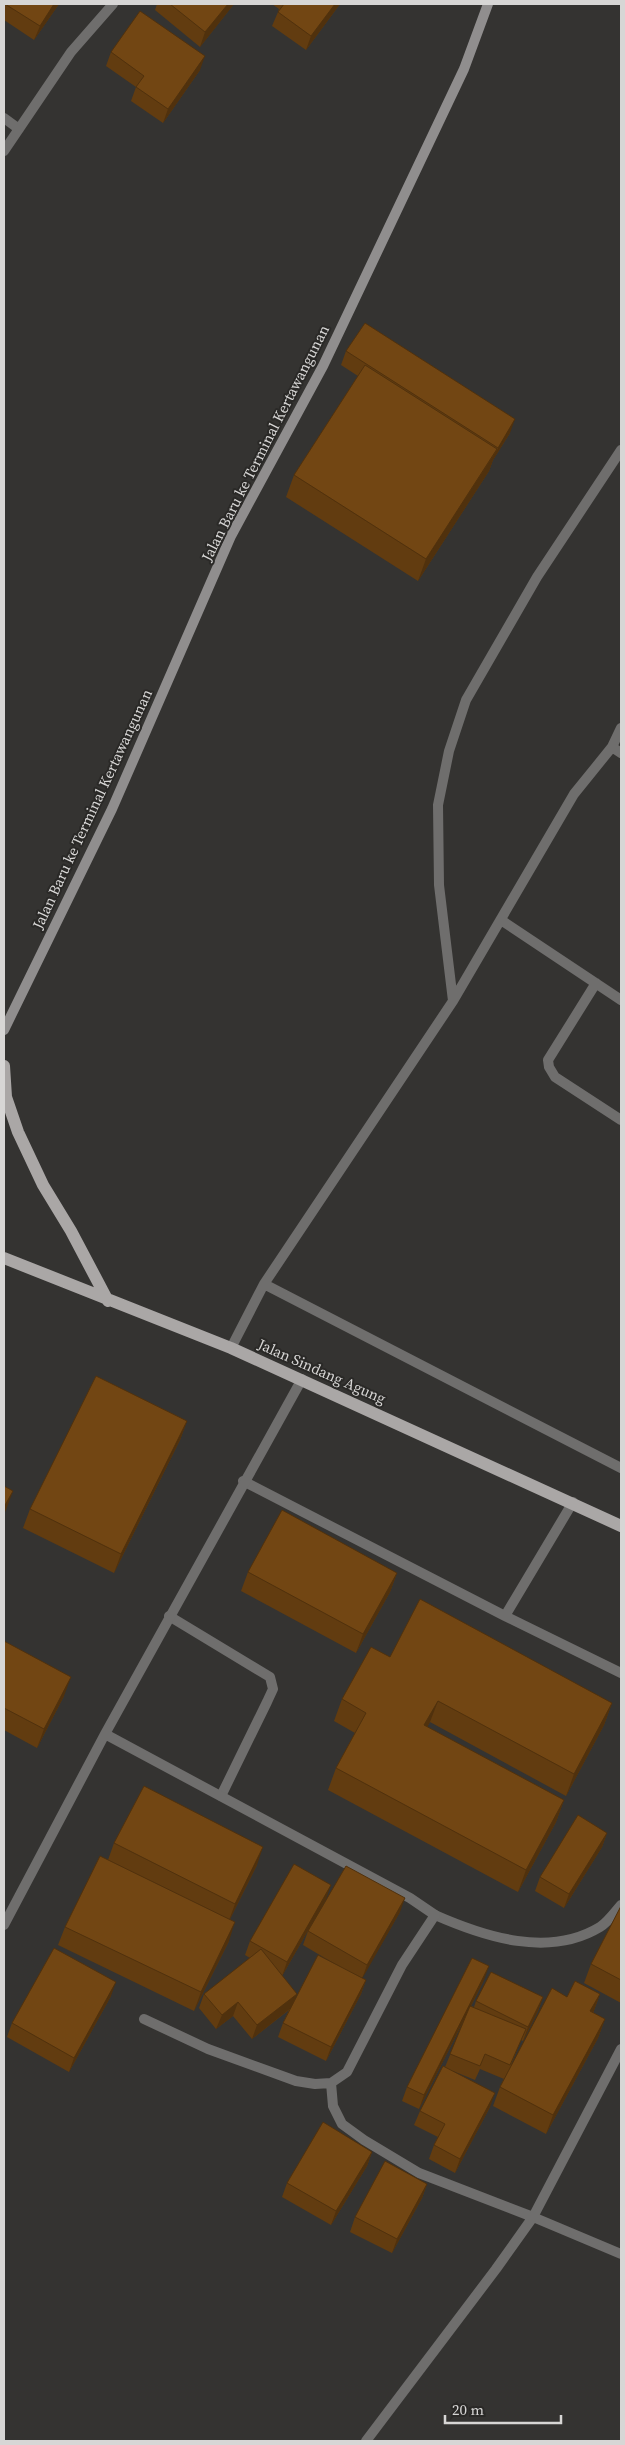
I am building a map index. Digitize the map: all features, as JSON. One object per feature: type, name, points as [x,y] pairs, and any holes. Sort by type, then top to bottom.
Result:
[{"type":"main road","name":"Jalan Baru ke Terminal Kertawangunan","points":[[4,1030],[112,809],[231,536],[323,366],[464,69],[488,4]]},
{"type":"main road","points":[[4,1066],[6,1097],[18,1132],[43,1185],[72,1231],[108,1301]]},
{"type":"main road","name":"Jalan Sindang Agung","points":[[5,1261],[231,1348],[573,1502],[621,1526]]},
{"type":"street","points":[[4,152],[71,52],[113,4]]},
{"type":"street","points":[[4,118],[19,129]]},
{"type":"street","points":[[453,1002],[439,885],[438,814],[449,751],[466,700],[538,576],[621,450]]},
{"type":"street","points":[[231,1348],[264,1284],[453,1002],[574,794],[612,747],[621,728]]},
{"type":"street","points":[[612,747],[621,753]]},
{"type":"street","points":[[501,920],[621,1000]]},
{"type":"street","points":[[596,983],[548,1060],[549,1067],[555,1077],[621,1120]]},
{"type":"street","points":[[264,1284],[621,1468]]},
{"type":"street","points":[[4,1925],[169,1616],[302,1379]]},
{"type":"street","points":[[244,1481],[505,1616],[621,1673]]},
{"type":"street","points":[[505,1616],[573,1502]]},
{"type":"street","points":[[169,1616],[270,1677],[273,1689],[268,1702],[221,1796]]},
{"type":"street","points":[[105,1734],[410,1898],[435,1915],[476,1933],[513,1942],[569,1940],[601,1927],[621,1905]]},
{"type":"street","points":[[144,2019],[208,2049],[296,2081],[315,2084],[331,2082],[347,2072],[402,1965],[435,1915]]},
{"type":"street","points":[[366,2441],[496,2270],[533,2217],[621,2049]]},
{"type":"street","points":[[331,2082],[333,2106],[342,2124],[364,2140],[419,2173],[533,2217],[621,2254]]},
{"type":"building","points":[[5,4],[54,4],[40,26]]},
{"type":"building","points":[[170,4],[228,4],[205,32]]},
{"type":"building","points":[[284,4],[335,4],[311,36],[278,12]]},
{"type":"building","points":[[140,11],[205,56],[168,109],[136,87],[144,76],[111,52]]},
{"type":"building","points":[[365,323],[515,419],[498,448],[346,351]]},
{"type":"building","points":[[365,365],[497,449],[426,559],[294,475]]},
{"type":"building","points":[[96,1376],[187,1421],[121,1554],[30,1509]]},
{"type":"building","points":[[4,1486],[13,1491],[4,1507]]},
{"type":"building","points":[[282,1510],[397,1573],[363,1634],[248,1572]]},
{"type":"building","points":[[420,1599],[612,1703],[574,1774],[438,1701],[424,1725],[564,1800],[526,1870],[336,1768],[366,1713],[342,1699],[371,1647],[390,1657]]},
{"type":"building","points":[[4,1641],[71,1677],[44,1729],[4,1708]]},
{"type":"building","points":[[144,1786],[263,1847],[235,1904],[114,1843]]},
{"type":"building","points":[[578,1815],[607,1833],[569,1894],[540,1877]]},
{"type":"building","points":[[100,1856],[235,1922],[201,1992],[65,1927]]},
{"type":"building","points":[[294,1864],[331,1885],[287,1962],[250,1941]]},
{"type":"building","points":[[346,1866],[405,1898],[367,1965],[308,1931]]},
{"type":"building","points":[[621,1906],[621,1980],[591,1964]]},
{"type":"building","points":[[54,1948],[116,1982],[74,2058],[12,2023]]},
{"type":"building","points":[[261,1949],[297,1994],[257,2025],[238,2002],[222,2015],[204,1994]]},
{"type":"building","points":[[318,1955],[366,1980],[331,2047],[283,2023]]},
{"type":"building","points":[[472,1958],[489,1966],[424,2095],[407,2087]]},
{"type":"building","points":[[491,1972],[543,1997],[528,2027],[476,2001]]},
{"type":"building","points":[[575,1981],[600,1994],[590,2011],[605,2019],[553,2115],[500,2087],[552,1988],[567,1997]]},
{"type":"building","points":[[470,2006],[526,2029],[510,2065],[485,2054],[480,2066],[450,2054]]},
{"type":"building","points":[[443,2066],[495,2093],[460,2159],[434,2145],[445,2124],[420,2111]]},
{"type":"building","points":[[323,2122],[372,2152],[336,2211],[287,2183]]},
{"type":"building","points":[[385,2161],[427,2184],[397,2239],[355,2217]]}]
